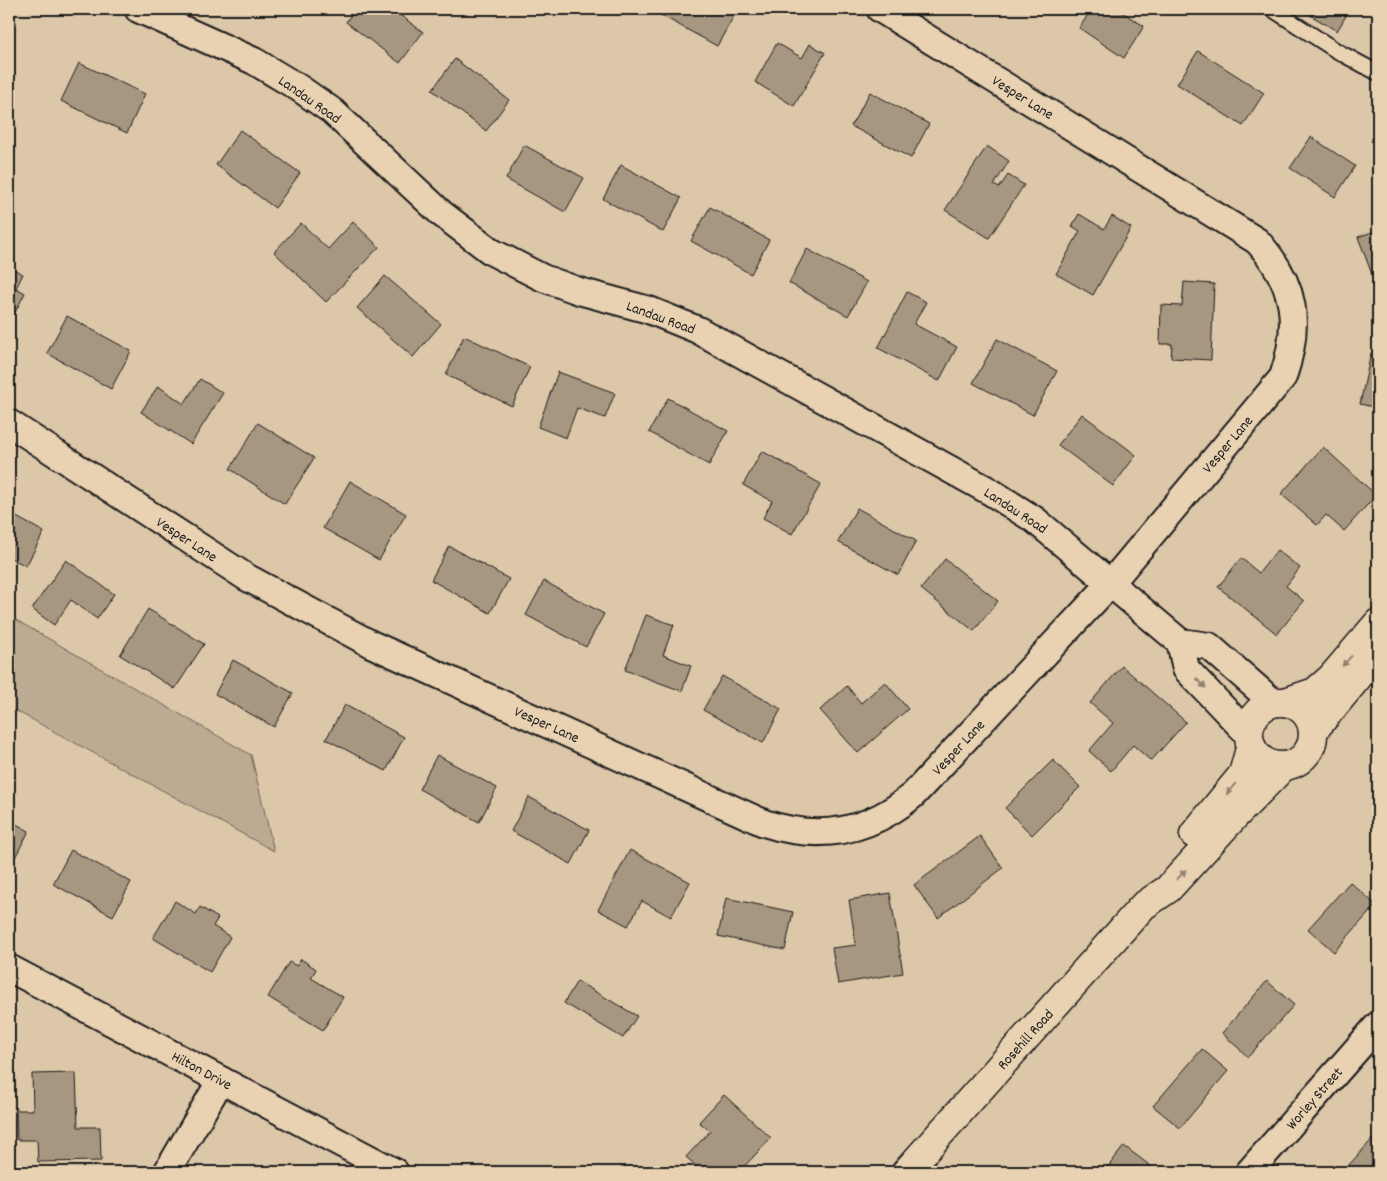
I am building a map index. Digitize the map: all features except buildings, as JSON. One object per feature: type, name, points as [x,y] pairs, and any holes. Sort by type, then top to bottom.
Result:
[{"type":"main road","points":[[1279,702],[1295,705],[1304,711],[1310,720],[1313,731],[1313,741],[1309,751],[1302,759],[1284,767],[1273,766],[1256,754],[1250,740],[1251,724],[1256,714],[1264,707],[1279,702],[1315,692],[1331,678],[1378,623]]},
{"type":"main road","points":[[1313,731],[1378,653]]},
{"type":"main road","name":"Rosehill Road","points":[[1144,906],[1154,878],[1203,825],[1243,774],[1250,740]]},
{"type":"main road","name":"Rosehill Road","points":[[906,1172],[1144,906],[1168,889],[1233,818],[1284,767]]},
{"type":"street","name":"Landau Road","points":[[138,9],[254,61],[299,88],[332,111],[442,214],[492,252],[543,278],[579,291],[649,310],[698,330],[991,492],[1035,520],[1180,642]]},
{"type":"street","name":"Vesper Lane","points":[[9,423],[246,578],[371,644],[764,823],[798,832],[834,832],[868,824],[899,807],[913,796],[1110,584],[1283,377],[1291,355],[1294,337],[1294,320],[1286,285],[1269,254],[1257,241],[880,9]]},
{"type":"street","points":[[1250,740],[1186,669],[1180,642],[1209,646],[1279,702]]},
{"type":"street","name":"Hilton Drive","points":[[9,968],[395,1172]]},
{"type":"street","name":"Worley Street","points":[[1249,1172],[1378,1025]]},
{"type":"street","points":[[167,1172],[221,1080]]},
{"type":"lane","points":[[1272,9],[1338,51],[1378,73]]},
{"type":"shaded area","points":[[9,616],[251,755],[274,851],[9,707]]}]
